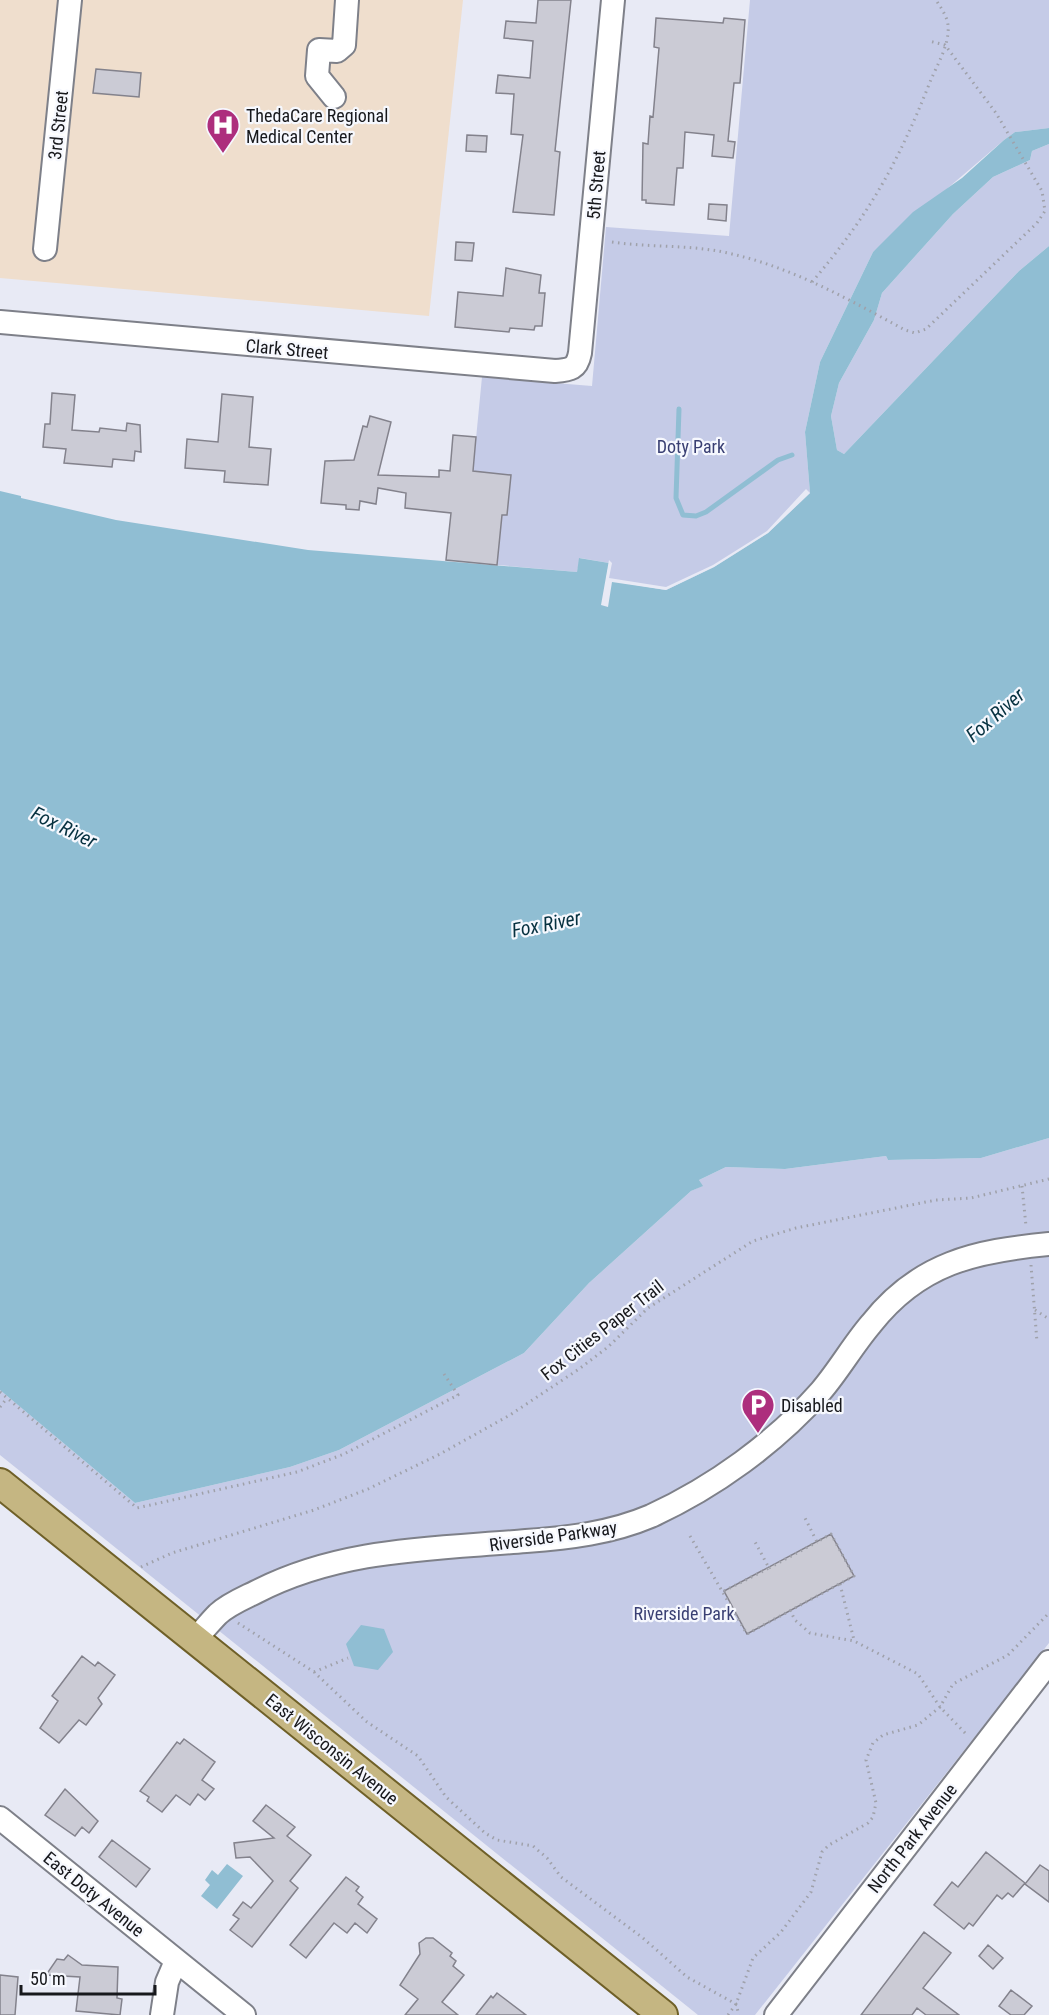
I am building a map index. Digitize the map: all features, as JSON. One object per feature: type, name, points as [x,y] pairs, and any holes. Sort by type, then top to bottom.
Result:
[{"type":"main road","name":"East Wisconsin Avenue","points":[[0,1483],[663,2015]]},
{"type":"street","name":"3rd Street","points":[[45,249],[70,0]]},
{"type":"street","points":[[334,97],[317,76],[319,50],[337,51],[344,45],[348,0]]},
{"type":"street","name":"5th Street","points":[[574,368],[578,363],[580,353],[613,0]]},
{"type":"street","name":"Clark Street","points":[[0,322],[450,363],[555,371],[574,368]]},
{"type":"street","name":"Riverside Parkway","points":[[195,1639],[218,1614],[240,1600],[292,1576],[333,1562],[413,1549],[488,1545],[582,1535],[618,1529],[651,1515],[686,1498],[738,1463],[790,1423],[822,1389],[872,1323],[912,1283],[961,1258],[991,1251],[1049,1244]]},
{"type":"street","name":"North Park Avenue","points":[[776,2015],[1049,1662]]},
{"type":"street","name":"East Doty Avenue","points":[[0,1818],[244,2015]]},
{"type":"street","points":[[162,2015],[167,1982],[176,1960]]},
{"type":"path","points":[[812,282],[848,240],[895,166],[945,45],[948,26],[936,0]]},
{"type":"path","points":[[612,242],[639,246],[692,247],[732,254],[812,282],[909,332],[926,330],[1036,223],[1045,211],[1042,191],[1006,130],[945,45],[929,41]]},
{"type":"path","points":[[1042,191],[1049,189]]},
{"type":"path","name":"Fox Cities Paper Trail","points":[[124,1583],[151,1561],[314,1510],[368,1489],[440,1454],[510,1415],[579,1369],[608,1347],[648,1308],[753,1241],[796,1228],[936,1200],[971,1198],[1049,1179]]},
{"type":"path","points":[[1035,1310],[1049,1319]]},
{"type":"path","points":[[0,1392],[137,1508],[297,1472],[344,1454],[458,1395],[444,1374]]},
{"type":"path","points":[[0,1407],[7,1398]]},
{"type":"path","points":[[804,1516],[817,1542]]},
{"type":"path","points":[[690,1536],[747,1634],[854,1576],[831,1534],[724,1592]]},
{"type":"path","points":[[754,1540],[768,1568]]},
{"type":"path","points":[[840,1584],[854,1641]]},
{"type":"path","points":[[790,1610],[795,1620],[810,1632],[854,1641],[918,1674],[940,1707],[981,1750]]},
{"type":"path","points":[[728,2015],[736,2004],[753,1958],[781,1932],[811,1892],[822,1852],[829,1845],[868,1823],[873,1817],[876,1803],[866,1760],[873,1743],[883,1736],[918,1725],[940,1707],[953,1684],[1008,1655],[1049,1613]]},
{"type":"path","points":[[229,1619],[314,1672],[367,1722],[418,1756],[446,1797],[485,1833],[497,1840],[533,1846],[547,1858],[561,1877],[643,1938],[687,1977],[736,2004],[739,2015]]},
{"type":"path","points":[[314,1672],[348,1658]]},
{"type":"shaded area","name":"ThedaCare Regional Medical Center","points":[[0,0],[463,0],[429,316],[0,278]]},
{"type":"green space","name":"Doty Park","points":[[750,0],[1049,0],[1049,128],[1015,132],[873,252],[820,362],[805,432],[810,493],[768,533],[714,567],[666,590],[606,580],[609,563],[580,558],[577,572],[464,562],[482,377],[592,386],[606,227],[729,236]]},
{"type":"green space","points":[[1049,144],[1049,246],[1019,271],[844,454],[837,450],[831,416],[839,383],[874,320],[882,293],[953,214],[993,177],[1030,160],[1032,151]]},
{"type":"green space","name":"Riverside Park","points":[[1049,1138],[1049,1643],[755,2015],[698,2015],[0,1455],[0,1390],[135,1503],[290,1467],[339,1450],[524,1353],[589,1283],[691,1191],[702,1186],[699,1180],[726,1167],[785,1169],[886,1156],[888,1160],[981,1158]]},
{"type":"water","name":"Fox River","points":[[1049,128],[1049,144],[1032,151],[1030,160],[993,177],[953,214],[882,293],[874,320],[839,383],[831,416],[837,450],[844,454],[1019,271],[1049,246],[1049,1138],[981,1158],[888,1160],[886,1156],[785,1169],[726,1167],[699,1180],[703,1186],[691,1191],[589,1283],[524,1353],[339,1450],[290,1467],[135,1503],[0,1390],[0,491],[116,520],[308,550],[577,572],[579,558],[609,563],[606,580],[666,590],[714,567],[768,533],[810,493],[805,432],[820,362],[873,252],[913,212],[962,178],[1015,132]]},
{"type":"water","points":[[361,1625],[384,1629],[393,1652],[378,1670],[354,1666],[346,1644]]},
{"type":"water","points":[[227,1864],[243,1876],[217,1909],[201,1896],[210,1885],[205,1880],[212,1870],[218,1875]]},
{"type":"pier","points":[[806,489],[810,493],[768,533],[714,567],[666,590],[612,582],[608,607],[601,605],[609,560],[612,563],[609,578],[666,587],[713,565],[767,531]]},
{"type":"building","points":[[538,0],[571,0],[555,151],[560,152],[554,215],[513,212],[523,135],[511,134],[514,94],[496,93],[498,75],[530,78],[533,41],[504,38],[506,21],[536,23]]},
{"type":"building","points":[[656,18],[723,23],[724,18],[745,20],[740,83],[734,83],[728,141],[735,142],[733,158],[712,156],[714,135],[685,132],[683,168],[677,168],[674,205],[646,203],[646,200],[642,200],[643,143],[648,144],[650,116],[653,117],[659,48],[654,47]]},
{"type":"building","points":[[96,69],[141,73],[139,97],[93,93]]},
{"type":"building","points":[[467,135],[487,136],[486,152],[466,151]]},
{"type":"building","points":[[709,204],[727,205],[726,221],[708,219]]},
{"type":"building","points":[[456,242],[474,243],[472,261],[455,260]]},
{"type":"building","points":[[506,268],[541,275],[539,293],[545,293],[542,326],[535,326],[534,330],[510,328],[509,332],[455,327],[458,292],[503,296]]},
{"type":"building","points":[[52,393],[75,395],[72,430],[99,432],[100,428],[126,431],[127,423],[140,425],[141,452],[135,451],[134,461],[113,459],[112,467],[64,463],[66,449],[43,447],[45,424],[50,424]]},
{"type":"building","points":[[222,394],[253,397],[249,447],[271,449],[268,485],[224,482],[225,471],[185,468],[187,439],[218,442]]},
{"type":"building","points":[[370,416],[391,422],[378,475],[439,477],[439,470],[450,471],[453,435],[476,437],[473,471],[511,475],[507,515],[502,515],[497,565],[446,560],[451,513],[405,508],[406,493],[378,488],[376,504],[360,501],[359,510],[346,509],[346,505],[321,503],[325,461],[354,460],[363,426],[367,427]]},
{"type":"building","points":[[831,1534],[854,1576],[747,1634],[724,1591]]},
{"type":"building","points":[[82,1656],[95,1666],[98,1662],[115,1675],[98,1698],[102,1704],[86,1725],[79,1720],[59,1743],[40,1728],[58,1701],[52,1696]]},
{"type":"building","points":[[184,1739],[215,1762],[202,1780],[214,1789],[205,1800],[198,1794],[190,1805],[176,1795],[162,1812],[147,1801],[149,1797],[140,1791],[177,1742],[180,1744]]},
{"type":"building","points":[[65,1789],[98,1821],[89,1833],[82,1827],[75,1836],[45,1815]]},
{"type":"building","points":[[266,1805],[295,1827],[287,1836],[311,1855],[290,1881],[298,1888],[252,1947],[230,1930],[239,1919],[233,1915],[243,1902],[251,1908],[273,1881],[250,1857],[236,1858],[234,1843],[274,1838],[253,1821]]},
{"type":"building","points":[[112,1840],[150,1869],[136,1887],[99,1857]]},
{"type":"building","points":[[986,1852],[1025,1883],[1013,1897],[1008,1893],[1002,1899],[997,1895],[973,1926],[969,1923],[964,1929],[934,1905],[952,1882],[958,1887]]},
{"type":"building","points":[[1040,1865],[1049,1871],[1049,1902],[1025,1884]]},
{"type":"building","points":[[346,1877],[359,1887],[356,1891],[363,1897],[358,1904],[377,1919],[367,1933],[355,1923],[347,1933],[334,1923],[306,1958],[290,1945]]},
{"type":"building","points":[[924,1932],[951,1953],[923,1988],[959,2015],[926,2015],[917,2008],[912,2015],[861,2015]]},
{"type":"building","points":[[426,1938],[433,1938],[452,1953],[450,1956],[456,1961],[453,1966],[464,1975],[442,2002],[458,2015],[405,2015],[418,1999],[400,1985],[420,1954],[419,1943]]},
{"type":"building","points":[[988,1945],[1003,1958],[993,1969],[979,1956]]},
{"type":"building","points":[[68,1955],[82,1965],[118,1967],[117,1998],[122,1999],[120,2015],[76,2011],[80,1977],[46,1975],[57,1959],[64,1960]]},
{"type":"building","points":[[0,1975],[18,1977],[15,2015],[0,2015]]},
{"type":"building","points":[[1011,1990],[1032,2006],[1024,2015],[1011,2015],[999,2006]]},
{"type":"building","points":[[497,1993],[526,2015],[476,2015],[491,1996],[493,1998]]},
{"type":"waterway","points":[[679,409],[676,498],[683,515],[696,516],[706,512],[778,460],[792,455]]},
{"type":"place","name":"ThedaCare Regional Medical Center","points":[[223,154]]},
{"type":"place","name":"Disabled","points":[[758,1434]]}]
